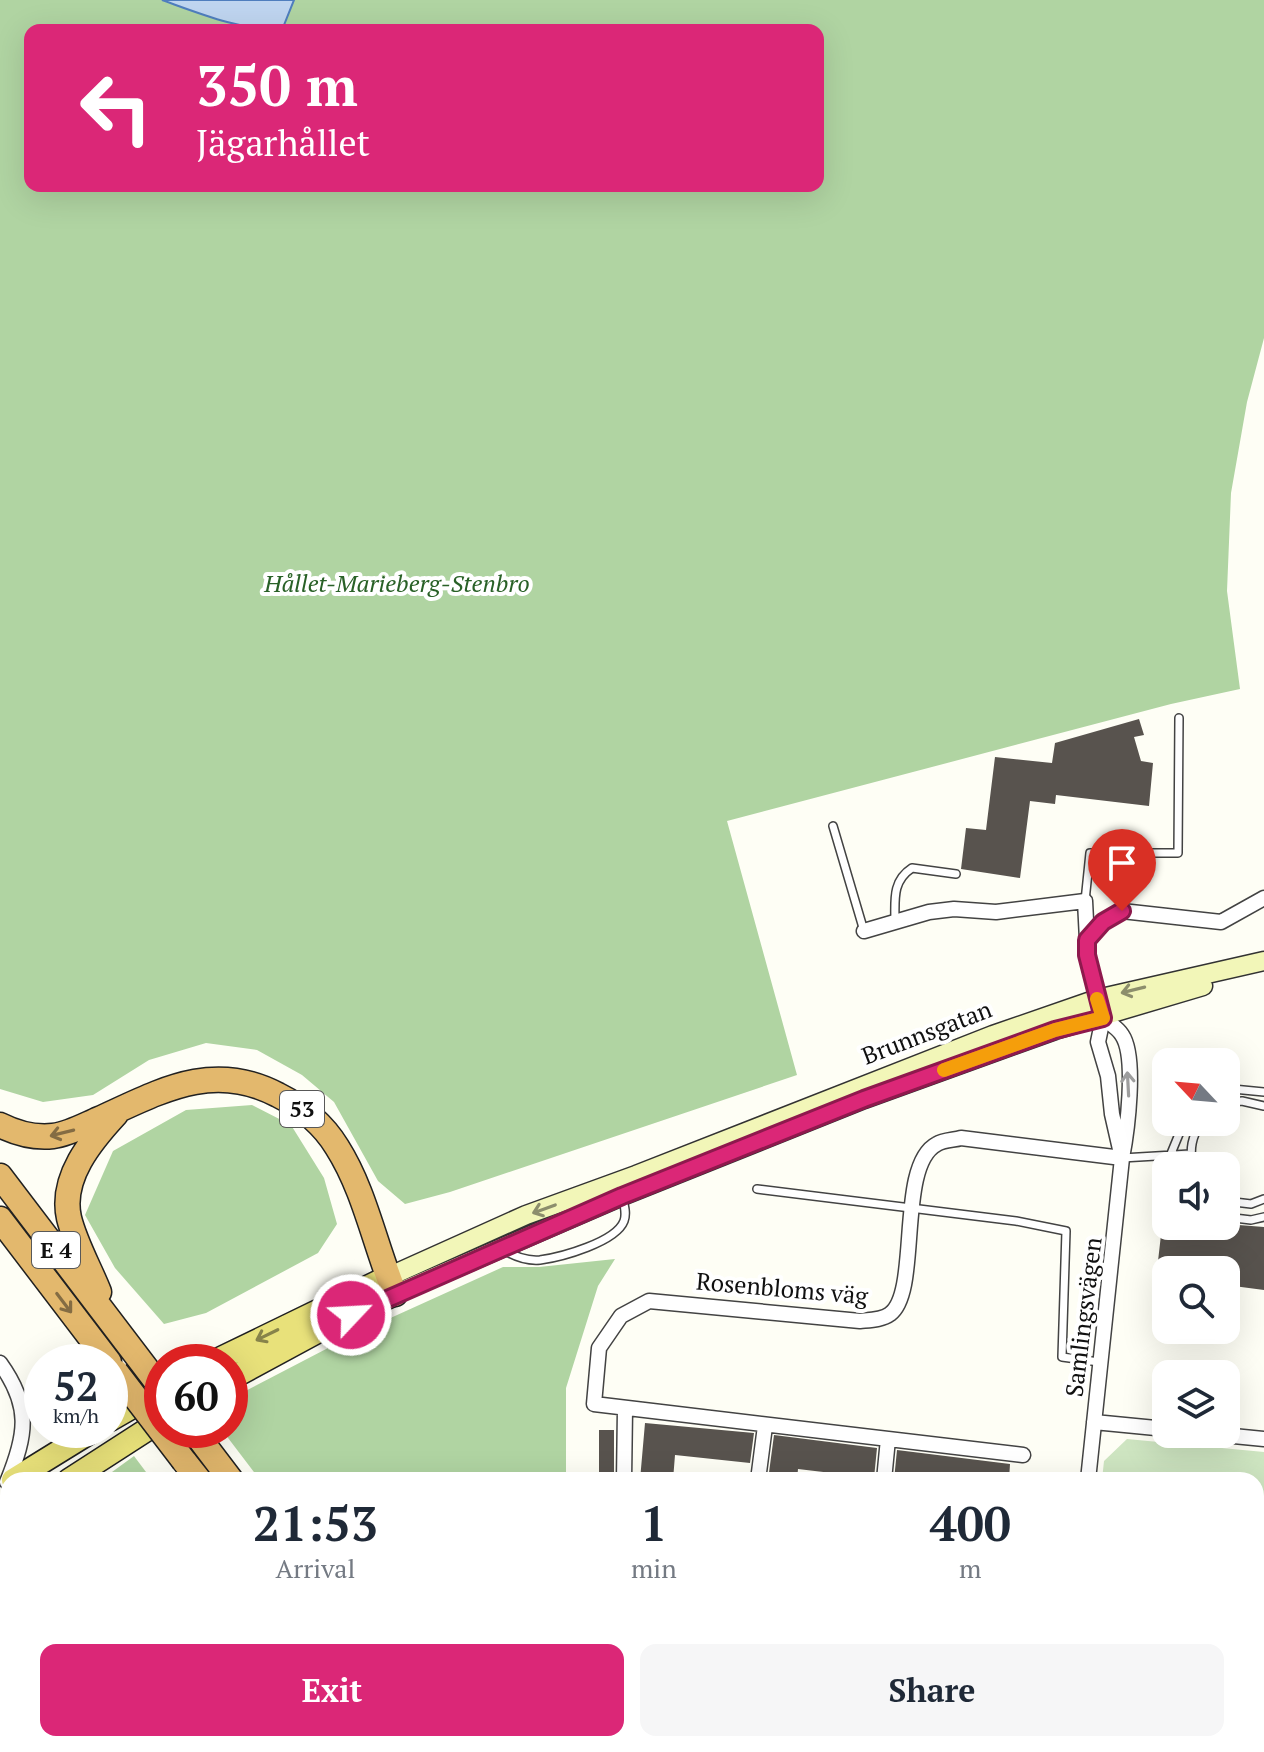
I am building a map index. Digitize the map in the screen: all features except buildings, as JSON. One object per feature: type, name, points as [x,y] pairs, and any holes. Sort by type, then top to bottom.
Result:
[{"type":"highway","name":"53","points":[[113,1324],[69,1220],[69,1188],[83,1156],[121,1109],[169,1087],[211,1080],[249,1084],[269,1090],[300,1108],[324,1130],[346,1163],[392,1286]]},
{"type":"highway","points":[[0,1125],[24,1133],[56,1136],[121,1109]]},
{"type":"highway","name":"E 4","points":[[0,1176],[144,1365]]},
{"type":"highway","name":"E 4","points":[[0,1219],[95,1344]]},
{"type":"highway","name":"E 4","points":[[128,1387],[192,1470]]},
{"type":"highway","points":[[206,1448],[225,1472]]},
{"type":"main road","name":"Brunnsgatan","points":[[248,1347],[392,1286],[502,1249],[619,1189],[993,1035],[1097,999],[1264,961]]},
{"type":"main road","name":"Brunnsgatan","points":[[248,1369],[328,1326],[392,1286],[526,1215],[619,1189],[1055,1030],[1188,990],[1264,972]]},
{"type":"main road","points":[[1097,999],[1103,1018]]},
{"type":"main road","points":[[81,1472],[144,1432]]},
{"type":"main road","points":[[26,1472],[65,1448]]},
{"type":"street","points":[[1087,940],[1103,922],[1122,911],[1221,922],[1264,898]]},
{"type":"street","points":[[864,931],[929,912],[954,909],[1009,911],[1085,901],[1087,955],[1097,999]]},
{"type":"street","name":"Samlingsvägen","points":[[1089,1472],[1122,1158],[1130,1113],[1123,1035],[1103,1018],[1098,1042],[1108,1076],[1112,1114],[1122,1158]]},
{"type":"street","name":"Rosenbloms väg","points":[[1023,1455],[594,1404],[599,1348],[621,1316],[649,1301],[860,1321],[878,1319],[892,1313],[902,1294],[915,1182],[923,1159],[936,1144],[961,1138],[1122,1158]]},
{"type":"street","points":[[0,1363],[19,1393],[23,1408],[21,1442],[11,1472]]},
{"type":"street","points":[[624,1472],[625,1409]]},
{"type":"street","points":[[1094,1422],[1152,1428]]},
{"type":"street","points":[[759,1472],[765,1426]]},
{"type":"street","points":[[1240,1437],[1264,1439]]},
{"type":"street","points":[[885,1472],[888,1439]]},
{"type":"lane","points":[[1085,901],[1090,853],[1178,853],[1179,718]]},
{"type":"lane","points":[[833,826],[864,931]]},
{"type":"lane","points":[[895,922],[897,884],[902,874],[912,868],[956,874]]},
{"type":"lane","points":[[1240,1090],[1264,1092]]},
{"type":"lane","points":[[1240,1101],[1264,1106]]},
{"type":"lane","points":[[1122,1158],[1152,1157]]},
{"type":"lane","points":[[502,1249],[514,1257],[540,1260],[609,1238],[626,1218],[619,1189]]},
{"type":"lane","points":[[757,1189],[1016,1221],[1066,1231],[1062,1357],[1099,1362]]},
{"type":"lane","points":[[1240,1203],[1251,1204],[1264,1199]]},
{"type":"lane","points":[[1240,1219],[1264,1217]]},
{"type":"green space","name":"Hållet-Marieberg-Stenbro","points":[[0,0],[1264,0],[1264,338],[1247,402],[1231,493],[1227,591],[1240,689],[1171,704],[727,821],[797,1075],[450,1192],[405,1204],[378,1181],[334,1102],[302,1075],[257,1050],[206,1043],[149,1060],[93,1095],[43,1102],[0,1089]]},
{"type":"green space","points":[[252,1105],[291,1125],[324,1178],[337,1224],[318,1253],[206,1313],[164,1324],[115,1268],[85,1215],[113,1151],[186,1110]]},
{"type":"green space","points":[[615,1259],[598,1286],[566,1388],[566,1472],[254,1472],[236,1448],[248,1448],[248,1390],[353,1335],[503,1267],[539,1267]]},
{"type":"green space","points":[[1127,1439],[1152,1441],[1152,1448],[1222,1448],[1264,1452],[1264,1472],[1103,1472],[1104,1461]]},
{"type":"green space","points":[[134,1456],[146,1472],[112,1472]]},
{"type":"water","points":[[162,0],[294,0],[284,24],[236,24]]},
{"type":"slow traffic","points":[[944,1070],[1055,1030],[1103,1018],[1097,999]]},
{"type":"route","points":[[351,1315],[622,1196],[864,1099],[1055,1030],[1103,1018],[1087,955],[1087,940],[1103,922],[1122,911]]}]
